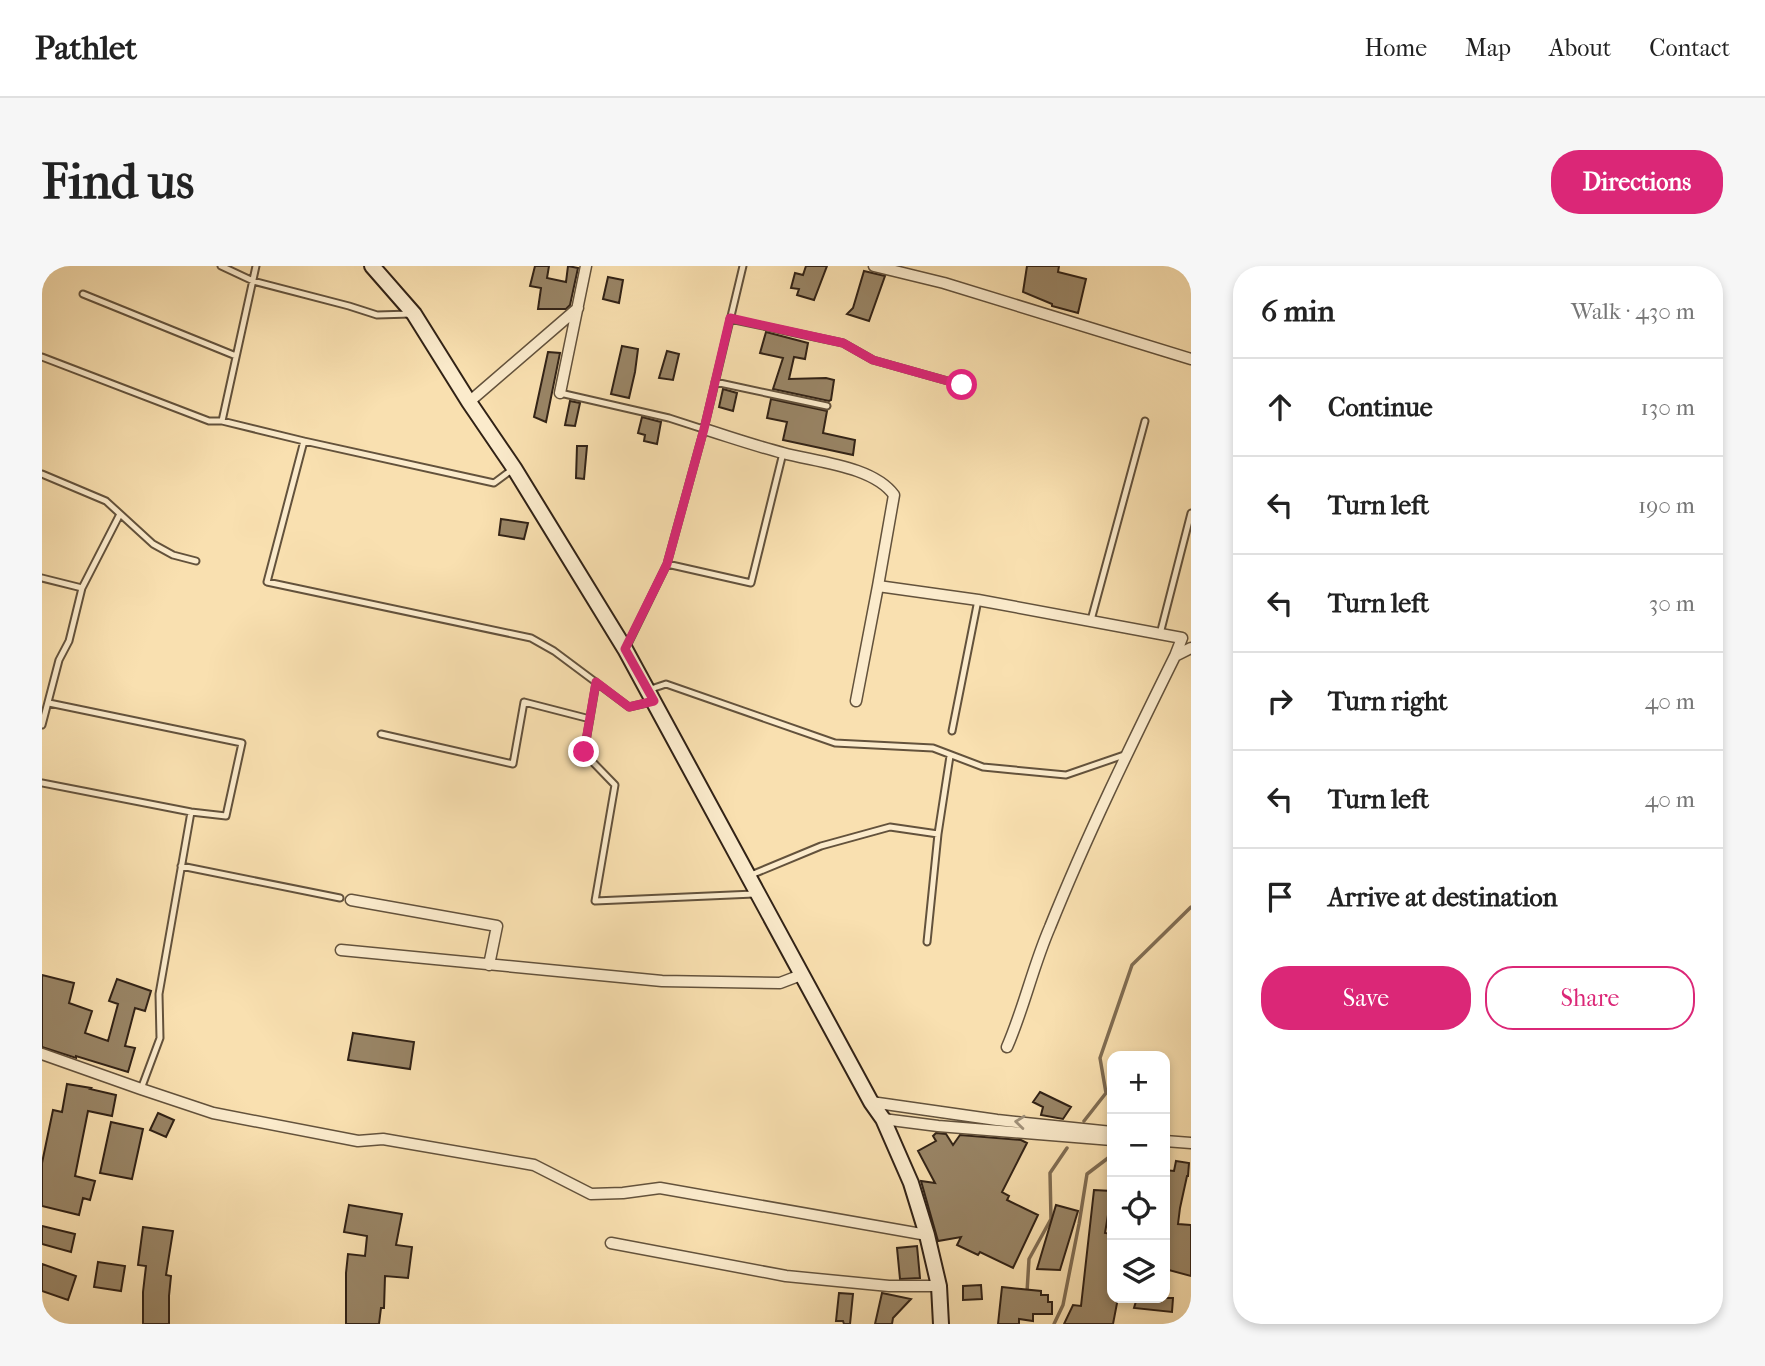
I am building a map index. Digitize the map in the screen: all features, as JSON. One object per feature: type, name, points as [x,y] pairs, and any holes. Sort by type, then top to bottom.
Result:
[{"type":"main road","points":[[372,266],[414,314],[514,468],[625,649],[801,975],[883,1119],[911,1183],[927,1234],[939,1286],[942,1324]]},
{"type":"street","points":[[560,393],[586,266]]},
{"type":"street","points":[[874,266],[944,284],[1191,359]]},
{"type":"street","points":[[469,402],[578,308]]},
{"type":"street","points":[[704,429],[783,453],[854,469],[888,486],[894,495],[856,701]]},
{"type":"street","points":[[878,586],[978,600],[1182,638],[1049,929],[1007,1047]]},
{"type":"street","points":[[1175,656],[1191,648]]},
{"type":"street","points":[[346,899],[497,926],[489,965]]},
{"type":"street","points":[[341,950],[662,981],[780,983],[801,975]]},
{"type":"street","points":[[42,1054],[213,1113],[358,1141],[383,1139],[534,1165],[591,1194],[660,1188],[927,1234]]},
{"type":"street","points":[[871,1102],[997,1120],[1107,1131]]},
{"type":"street","points":[[883,1119],[1107,1140]]},
{"type":"street","points":[[1170,1141],[1191,1143]]},
{"type":"street","points":[[611,1243],[786,1276],[889,1286],[939,1286]]},
{"type":"lane","points":[[221,266],[253,281],[377,315],[414,314]]},
{"type":"lane","points":[[222,421],[256,266]]},
{"type":"lane","points":[[625,649],[667,564],[704,429],[743,266]]},
{"type":"lane","points":[[83,294],[236,356]]},
{"type":"lane","points":[[730,318],[843,343],[873,360],[962,385]]},
{"type":"lane","points":[[42,357],[209,421],[222,421],[494,483],[514,468]]},
{"type":"lane","points":[[715,382],[827,406]]},
{"type":"lane","points":[[560,393],[669,418],[704,429]]},
{"type":"lane","points":[[1091,621],[1145,421]]},
{"type":"lane","points":[[304,441],[267,582],[531,638],[554,651],[629,707],[651,696],[666,684],[835,743],[933,748],[983,766],[1066,775],[1127,754]]},
{"type":"lane","points":[[667,564],[751,583],[783,453]]},
{"type":"lane","points":[[42,474],[106,501],[153,544],[173,555],[196,561]]},
{"type":"lane","points":[[1160,634],[1191,513]]},
{"type":"lane","points":[[42,725],[59,660],[69,641],[82,588],[120,514]]},
{"type":"lane","points":[[42,578],[82,588]]},
{"type":"lane","points":[[952,731],[978,600]]},
{"type":"lane","points":[[596,682],[584,752],[615,785],[595,901],[757,894]]},
{"type":"lane","points":[[381,734],[513,764],[524,702],[590,719]]},
{"type":"lane","points":[[42,783],[191,812],[226,816],[242,743],[49,703]]},
{"type":"lane","points":[[927,942],[938,834],[950,756]]},
{"type":"lane","points":[[141,1090],[160,1038],[159,994],[191,812]]},
{"type":"lane","points":[[748,876],[821,846],[890,827],[938,834]]},
{"type":"lane","points":[[181,866],[346,899]]},
{"type":"building","points":[[535,266],[549,266],[547,278],[566,282],[568,266],[578,268],[570,305],[566,309],[538,309],[541,288],[530,286]]},
{"type":"building","points":[[806,266],[827,266],[814,300],[797,295],[799,289],[791,288],[795,273],[803,275]]},
{"type":"building","points":[[1027,266],[1059,266],[1058,272],[1086,279],[1078,313],[1052,306],[1023,292]]},
{"type":"building","points":[[864,271],[885,276],[869,321],[847,314],[853,308]]},
{"type":"building","points":[[608,277],[623,280],[619,303],[603,299]]},
{"type":"building","points":[[766,332],[808,343],[805,359],[794,357],[789,379],[834,380],[831,400],[773,389],[783,358],[760,353]]},
{"type":"building","points":[[622,346],[638,349],[629,398],[611,394]]},
{"type":"building","points":[[667,351],[679,354],[673,380],[659,378]]},
{"type":"building","points":[[548,352],[560,353],[546,422],[534,417]]},
{"type":"building","points":[[723,389],[737,393],[733,411],[719,407]]},
{"type":"building","points":[[771,399],[827,411],[823,433],[855,440],[853,455],[783,440],[787,422],[767,418]]},
{"type":"building","points":[[570,401],[580,403],[575,426],[565,425]]},
{"type":"building","points":[[642,417],[661,422],[657,444],[644,441],[645,435],[638,433]]},
{"type":"building","points":[[577,446],[587,446],[584,479],[576,478]]},
{"type":"building","points":[[501,519],[528,523],[524,539],[499,535]]},
{"type":"building","points":[[42,975],[74,983],[69,1003],[92,1011],[85,1033],[108,1041],[118,1004],[109,1001],[117,979],[151,991],[145,1011],[135,1008],[125,1046],[135,1048],[128,1072],[42,1047]]},
{"type":"building","points":[[353,1033],[414,1042],[410,1069],[348,1060]]},
{"type":"building","points":[[67,1084],[116,1095],[112,1116],[88,1111],[75,1176],[95,1181],[90,1200],[83,1198],[79,1215],[42,1206],[42,1163],[53,1110],[62,1112]]},
{"type":"building","points":[[1040,1092],[1071,1107],[1063,1119],[1041,1115],[1043,1107],[1033,1102]]},
{"type":"building","points":[[158,1113],[174,1120],[166,1137],[150,1130]]},
{"type":"building","points":[[111,1122],[143,1129],[132,1179],[100,1173]]},
{"type":"building","points":[[936,1133],[946,1134],[953,1145],[960,1135],[1021,1140],[1027,1143],[1002,1192],[1009,1196],[1007,1200],[1038,1215],[1013,1268],[980,1252],[978,1255],[957,1245],[961,1237],[938,1241],[921,1181],[935,1183],[918,1151],[936,1141],[933,1136]]},
{"type":"building","points":[[1176,1161],[1189,1163],[1178,1224],[1191,1225],[1191,1276],[1170,1270],[1170,1171],[1174,1171]]},
{"type":"building","points":[[1094,1190],[1107,1191],[1107,1303],[1117,1303],[1113,1324],[1064,1324],[1073,1305],[1081,1306]]},
{"type":"building","points":[[349,1205],[402,1214],[396,1245],[412,1247],[408,1278],[385,1276],[384,1308],[381,1308],[379,1324],[346,1324],[348,1254],[365,1256],[367,1236],[344,1232]]},
{"type":"building","points":[[1056,1205],[1078,1211],[1060,1270],[1037,1269]]},
{"type":"building","points":[[42,1226],[75,1234],[71,1252],[42,1244]]},
{"type":"building","points":[[143,1227],[173,1231],[166,1275],[171,1276],[169,1324],[143,1324],[146,1266],[138,1265]]},
{"type":"building","points":[[917,1246],[920,1278],[900,1279],[897,1248]]},
{"type":"building","points":[[98,1262],[125,1266],[121,1291],[94,1287]]},
{"type":"building","points":[[42,1264],[76,1276],[68,1300],[42,1291]]},
{"type":"building","points":[[981,1285],[982,1299],[963,1300],[963,1286]]},
{"type":"building","points":[[1002,1287],[1041,1291],[1041,1295],[1048,1295],[1048,1302],[1052,1302],[1052,1314],[1033,1314],[1033,1321],[1019,1319],[1019,1324],[998,1324]]},
{"type":"building","points":[[839,1293],[853,1294],[850,1324],[836,1321]]},
{"type":"building","points":[[882,1293],[911,1299],[893,1318],[892,1324],[875,1324]]},
{"type":"building","points":[[1170,1298],[1173,1298],[1172,1312],[1134,1308],[1136,1303],[1170,1303]]},
{"type":"waterway","points":[[1084,1121],[1106,1093],[1100,1058],[1132,965],[1191,907]]},
{"type":"waterway","points":[[1027,1292],[1029,1259],[1051,1219],[1050,1173],[1067,1148]]},
{"type":"waterway","points":[[1054,1324],[1063,1305],[1087,1174],[1107,1159]]},
{"type":"route","points":[[584,752],[596,682],[629,707],[654,701],[625,649],[667,564],[704,429],[730,318],[843,343],[873,360],[962,385]]}]
